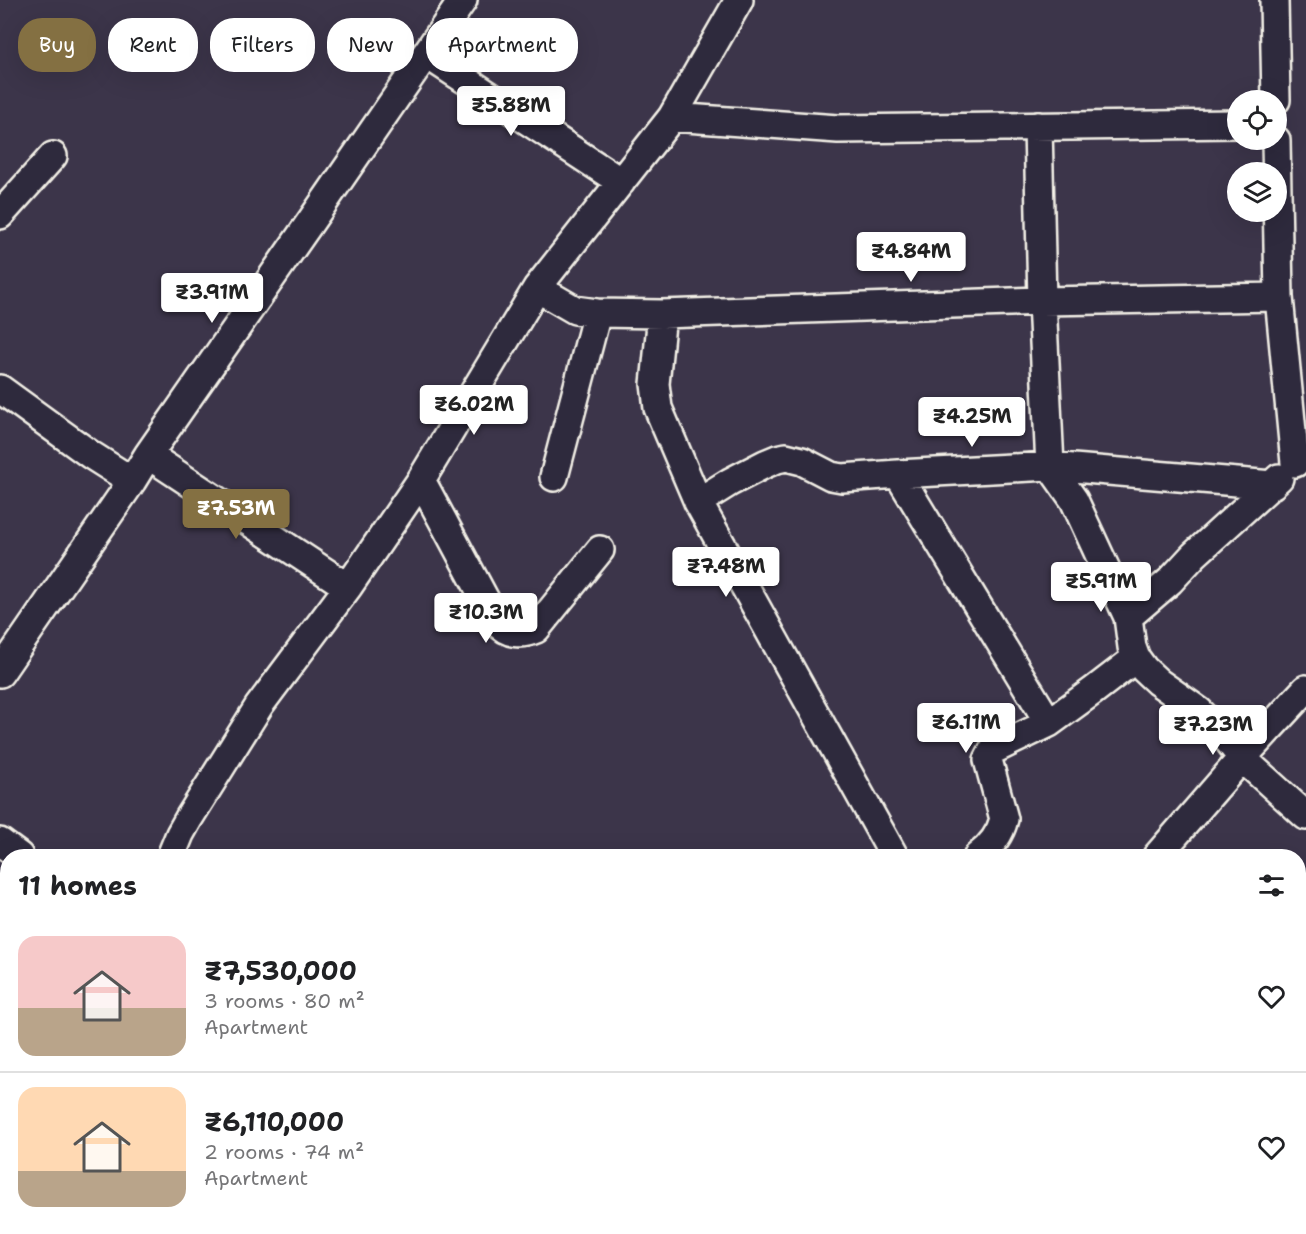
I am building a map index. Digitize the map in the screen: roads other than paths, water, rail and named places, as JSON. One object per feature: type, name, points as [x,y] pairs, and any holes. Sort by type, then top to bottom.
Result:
[{"type":"street","points":[[451,18],[463,0]]},
{"type":"street","points":[[174,849],[189,818],[259,706],[348,587],[421,480],[537,288],[672,117],[739,0]]},
{"type":"street","points":[[1274,0],[1276,90]]},
{"type":"street","points":[[0,673],[426,54]]},
{"type":"street","points":[[453,72],[621,182]]},
{"type":"street","points":[[672,117],[838,129],[1227,123]]},
{"type":"street","points":[[1038,126],[1042,301],[1050,466],[1074,500],[1128,618],[1132,647],[1144,669],[1158,682],[1199,711],[1242,758],[1306,816]]},
{"type":"street","points":[[1128,618],[1300,458],[1280,297],[1276,150]]},
{"type":"street","points":[[0,215],[53,156]]},
{"type":"street","points":[[537,288],[575,310],[597,314],[662,314],[1042,301],[1280,297]]},
{"type":"street","points":[[554,477],[597,314]]},
{"type":"street","points":[[662,314],[655,384],[658,408],[698,502],[890,849]]},
{"type":"street","points":[[0,390],[91,455],[132,481]]},
{"type":"street","points":[[148,455],[348,587]]},
{"type":"street","points":[[698,502],[747,473],[786,457],[802,461],[835,477],[842,478],[1050,466],[1272,484]]},
{"type":"street","points":[[898,474],[1049,723]]},
{"type":"street","points":[[421,480],[497,622],[508,631],[524,634],[536,629],[600,550]]},
{"type":"street","points":[[988,849],[997,836],[1004,819],[988,760],[993,750],[1049,723],[1136,658]]},
{"type":"street","points":[[1163,849],[1306,688]]}]
